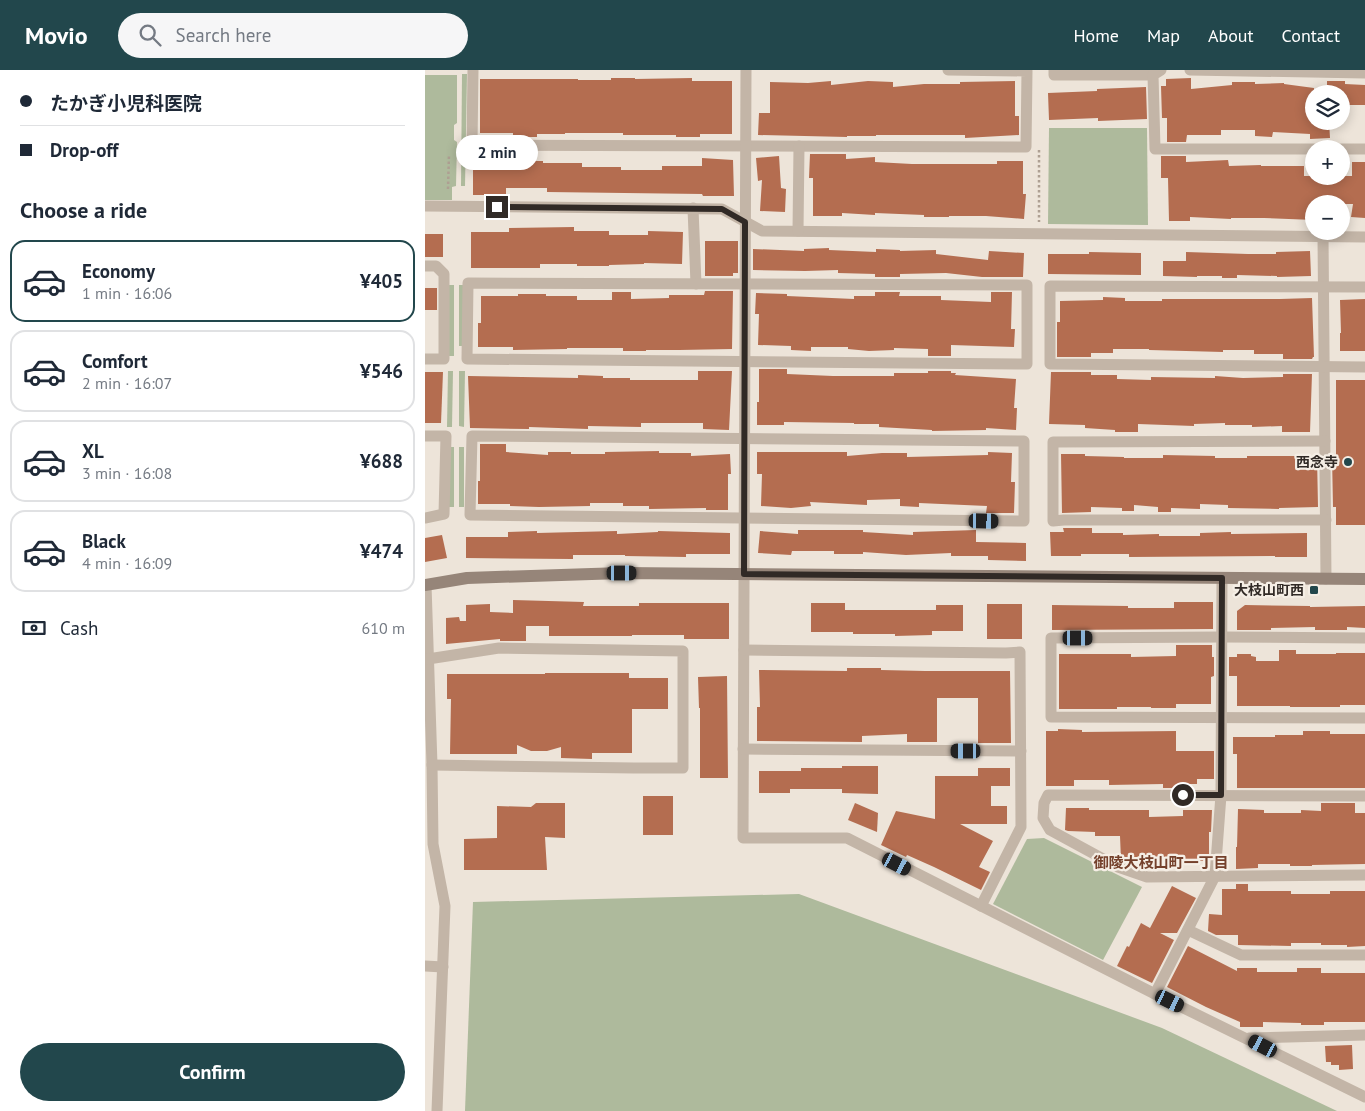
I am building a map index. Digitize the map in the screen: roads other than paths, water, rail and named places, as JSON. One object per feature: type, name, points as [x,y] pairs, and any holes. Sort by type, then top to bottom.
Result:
[{"type":"street","points":[[473,70],[472,146],[1026,147],[1027,70],[948,70]]},
{"type":"street","points":[[746,70],[743,838],[847,838],[1155,994],[1365,1096]]},
{"type":"street","points":[[1054,70],[1054,75],[1157,73],[1155,149],[1305,149]]},
{"type":"street","points":[[1191,70],[1365,72]]},
{"type":"street","points":[[798,231],[799,146]]},
{"type":"street","points":[[1350,149],[1365,149]]},
{"type":"street","points":[[425,206],[722,209],[762,231],[1305,236]]},
{"type":"street","points":[[693,208],[696,284]]},
{"type":"street","points":[[1350,236],[1365,236]]},
{"type":"street","points":[[1323,240],[1326,579]]},
{"type":"street","points":[[425,266],[436,266],[444,274],[444,359],[425,359]]},
{"type":"street","points":[[468,283],[745,284],[1027,285],[1027,364],[467,358],[468,283]]},
{"type":"street","points":[[1365,287],[1050,286],[1050,364],[1365,367]]},
{"type":"street","points":[[425,436],[445,436],[444,514],[425,518]]},
{"type":"street","points":[[472,436],[1024,441],[1024,522],[744,518],[470,515],[472,436]]},
{"type":"street","points":[[1325,441],[1053,442],[1053,521],[1326,520]]},
{"type":"street","points":[[437,1111],[445,906],[433,844],[425,585],[467,578],[622,573],[1365,579]]},
{"type":"street","points":[[1155,994],[1215,876],[1221,795],[1222,578]]},
{"type":"street","points":[[1365,638],[1051,638],[1051,717],[1365,718]]},
{"type":"street","points":[[428,659],[499,648],[683,651],[683,768],[432,765]]},
{"type":"street","points":[[744,650],[1020,652],[1021,827],[981,906]]},
{"type":"street","points":[[743,749],[1021,751]]},
{"type":"street","points":[[1365,796],[1048,795],[1044,803],[1043,818],[1050,830],[1118,867],[1147,877],[1365,875]]},
{"type":"street","points":[[1187,930],[1241,955],[1365,955]]},
{"type":"street","points":[[425,966],[443,967]]},
{"type":"street","points":[[1246,1038],[1365,1035]]},
{"type":"place","name":"西念寺","points":[[1348,462]]},
{"type":"place","name":"大枝山町西","points":[[1314,590]]},
{"type":"district","name":"御陵大枝山町一丁目","points":[[1161,862]]}]
